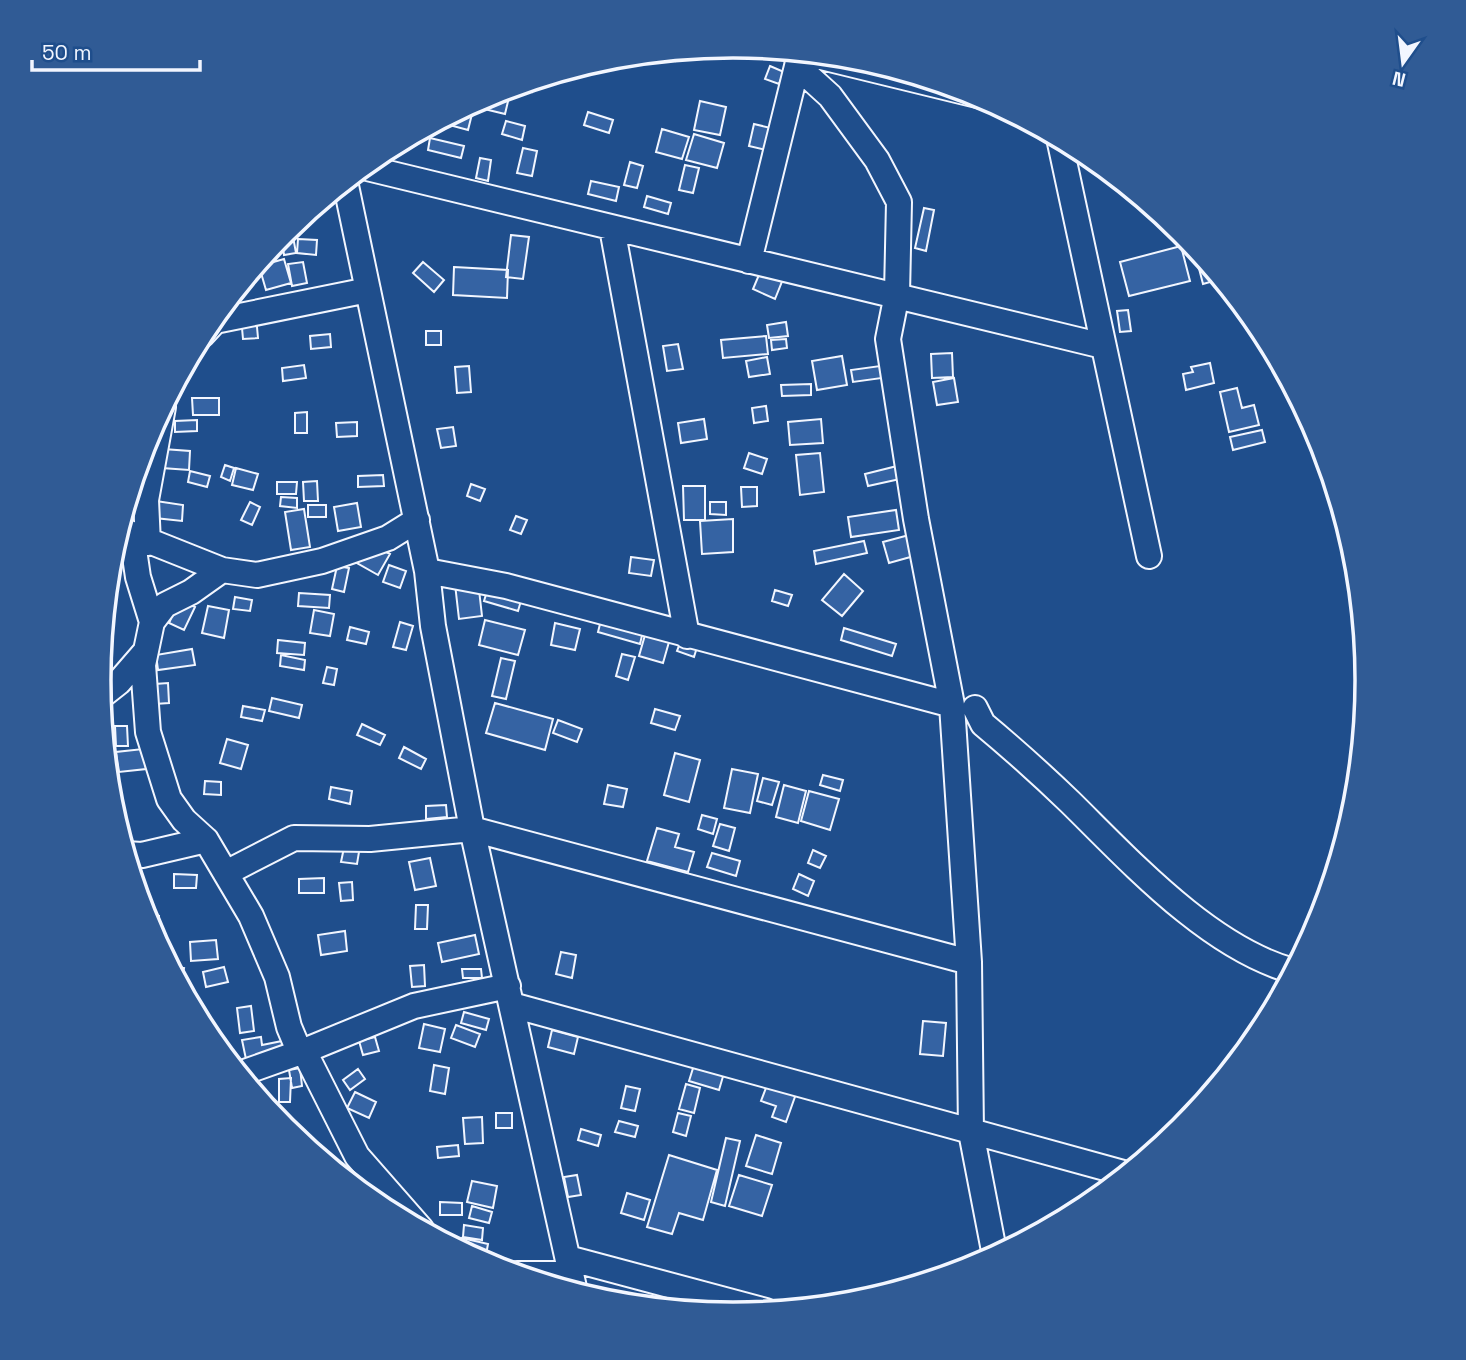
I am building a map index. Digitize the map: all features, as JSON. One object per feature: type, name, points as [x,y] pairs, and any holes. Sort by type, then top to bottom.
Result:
[{"type":"street","points":[[749,261],[799,61]]},
{"type":"street","points":[[804,62],[883,170],[899,202],[897,294],[888,338],[916,519],[963,706],[971,1132],[993,1245]]},
{"type":"street","points":[[1062,152],[1149,556]]},
{"type":"street","points":[[377,170],[749,261],[897,294],[1103,346]]},
{"type":"street","points":[[347,192],[427,571],[438,652],[472,829],[571,1274]]},
{"type":"street","points":[[612,228],[687,636]]},
{"type":"street","points":[[225,322],[368,290]]},
{"type":"street","points":[[152,622],[128,538],[146,500],[155,450]]},
{"type":"street","points":[[128,538],[222,570],[257,575],[322,561],[388,538],[417,520]]},
{"type":"street","points":[[222,570],[165,605],[152,622],[145,652],[148,732],[169,799],[184,820],[206,840],[266,951],[277,977],[289,1027],[297,1046],[304,1052],[357,1156],[400,1205]]},
{"type":"street","points":[[427,571],[506,586],[687,636],[963,706],[1068,800],[1163,895],[1251,955],[1284,968]]},
{"type":"street","points":[[111,688],[145,652]]},
{"type":"street","points":[[226,873],[294,838],[370,839],[472,829],[969,962]]},
{"type":"street","points":[[136,855],[206,840]]},
{"type":"street","points":[[249,1071],[304,1052],[414,1006],[510,996],[971,1132],[1116,1171]]},
{"type":"street","points":[[549,1274],[571,1274],[716,1302]]},
{"type":"building","points":[[770,66],[784,72],[779,84],[765,79]]},
{"type":"building","points":[[508,100],[505,114],[486,109]]},
{"type":"building","points":[[700,101],[726,107],[720,135],[694,130]]},
{"type":"building","points":[[588,112],[613,120],[609,133],[584,125]]},
{"type":"building","points":[[472,116],[468,130],[451,126]]},
{"type":"building","points":[[506,121],[525,126],[522,140],[502,134]]},
{"type":"building","points":[[754,124],[775,129],[770,151],[749,146]]},
{"type":"building","points":[[662,129],[689,137],[682,159],[656,152]]},
{"type":"building","points":[[694,134],[724,143],[717,168],[686,160]]},
{"type":"building","points":[[430,138],[464,146],[461,158],[428,150]]},
{"type":"building","points":[[523,148],[537,151],[532,176],[517,173]]},
{"type":"building","points":[[480,158],[491,160],[488,181],[476,178]]},
{"type":"building","points":[[630,162],[643,166],[637,188],[624,185]]},
{"type":"building","points":[[685,165],[699,168],[693,193],[679,190]]},
{"type":"building","points":[[591,181],[619,187],[616,201],[588,194]]},
{"type":"building","points":[[647,196],[671,203],[668,214],[644,207]]},
{"type":"building","points":[[924,208],[934,210],[926,251],[915,248]]},
{"type":"building","points":[[511,235],[529,237],[523,279],[506,277]]},
{"type":"building","points":[[294,239],[296,253],[284,255],[283,250]]},
{"type":"building","points":[[298,239],[317,240],[316,255],[297,253]]},
{"type":"building","points":[[1179,247],[1190,281],[1129,296],[1120,262]]},
{"type":"building","points":[[284,259],[291,283],[266,290],[261,274],[272,262]]},
{"type":"building","points":[[303,262],[307,283],[292,286],[288,264]]},
{"type":"building","points":[[423,262],[444,280],[434,292],[413,273]]},
{"type":"building","points":[[454,267],[508,270],[507,298],[453,295]]},
{"type":"building","points":[[1199,268],[1211,282],[1203,284]]},
{"type":"building","points":[[761,270],[783,279],[775,299],[753,289]]},
{"type":"building","points":[[1128,310],[1131,331],[1120,332],[1117,311]]},
{"type":"building","points":[[256,316],[258,338],[243,339],[241,317]]},
{"type":"building","points":[[786,322],[788,336],[769,338],[767,325]]},
{"type":"building","points":[[426,331],[441,331],[441,345],[426,345]]},
{"type":"building","points":[[330,334],[331,347],[311,349],[310,336]]},
{"type":"building","points":[[766,336],[768,354],[723,358],[721,340]]},
{"type":"building","points":[[786,339],[787,348],[772,350],[771,340]]},
{"type":"building","points":[[678,344],[683,369],[667,371],[663,346]]},
{"type":"building","points":[[952,353],[953,377],[932,378],[931,354]]},
{"type":"building","points":[[842,356],[847,385],[817,390],[812,361]]},
{"type":"building","points":[[767,357],[770,374],[749,377],[746,361]]},
{"type":"building","points":[[1210,363],[1214,383],[1186,390],[1183,374],[1193,372],[1191,367]]},
{"type":"building","points":[[304,365],[306,378],[283,381],[282,368]]},
{"type":"building","points":[[469,366],[471,392],[457,393],[455,367]]},
{"type":"building","points":[[880,366],[882,378],[853,382],[851,370]]},
{"type":"building","points":[[954,378],[958,402],[937,405],[933,382]]},
{"type":"building","points":[[811,384],[811,395],[782,396],[781,385]]},
{"type":"building","points":[[1237,388],[1242,408],[1254,405],[1259,425],[1229,432],[1220,392]]},
{"type":"building","points":[[192,398],[219,398],[219,415],[193,415]]},
{"type":"building","points":[[766,406],[768,421],[754,423],[752,408]]},
{"type":"building","points":[[307,412],[307,433],[295,433],[295,413]]},
{"type":"building","points":[[704,419],[707,439],[681,443],[678,423]]},
{"type":"building","points":[[821,419],[823,443],[790,445],[788,422]]},
{"type":"building","points":[[197,420],[197,431],[175,432],[175,421]]},
{"type":"building","points":[[357,422],[357,436],[337,437],[336,423]]},
{"type":"building","points":[[453,427],[456,446],[441,448],[437,429]]},
{"type":"building","points":[[1262,430],[1265,442],[1233,450],[1230,437]]},
{"type":"building","points":[[163,449],[190,451],[189,470],[162,468]]},
{"type":"building","points":[[749,453],[767,459],[762,474],[744,468]]},
{"type":"building","points":[[820,453],[824,492],[800,495],[796,455]]},
{"type":"building","points":[[225,465],[234,468],[230,481],[221,477]]},
{"type":"building","points":[[897,466],[900,479],[868,486],[865,474]]},
{"type":"building","points":[[236,468],[258,474],[253,490],[232,485]]},
{"type":"building","points":[[190,471],[210,476],[207,487],[188,482]]},
{"type":"building","points":[[383,475],[384,486],[358,487],[358,476]]},
{"type":"building","points":[[317,481],[318,501],[304,501],[303,482]]},
{"type":"building","points":[[277,482],[297,482],[296,494],[277,494]]},
{"type":"building","points":[[471,484],[485,489],[480,501],[467,496]]},
{"type":"building","points":[[683,486],[705,486],[705,520],[684,520]]},
{"type":"building","points":[[741,487],[757,487],[757,506],[742,507]]},
{"type":"building","points":[[281,497],[297,498],[297,508],[280,506]]},
{"type":"building","points":[[156,501],[183,505],[182,521],[155,518]]},
{"type":"building","points":[[250,502],[260,507],[252,525],[241,520]]},
{"type":"building","points":[[710,502],[726,502],[726,515],[710,514]]},
{"type":"building","points":[[357,503],[361,527],[338,531],[334,507]]},
{"type":"building","points":[[308,505],[326,505],[326,517],[308,517]]},
{"type":"building","points":[[304,509],[310,547],[291,550],[285,512]]},
{"type":"building","points":[[896,510],[899,530],[851,537],[848,517]]},
{"type":"building","points":[[516,516],[527,520],[521,534],[510,530]]},
{"type":"building","points":[[733,519],[733,552],[702,554],[700,521]]},
{"type":"building","points":[[909,535],[914,556],[889,563],[883,542]]},
{"type":"building","points":[[864,541],[867,553],[816,564],[814,551]]},
{"type":"building","points":[[368,542],[390,554],[378,575],[357,563]]},
{"type":"building","points":[[631,557],[654,560],[651,576],[629,573]]},
{"type":"building","points":[[389,565],[406,571],[400,588],[383,582]]},
{"type":"building","points":[[337,566],[349,568],[344,592],[332,589]]},
{"type":"building","points":[[844,574],[863,591],[842,616],[822,600]]},
{"type":"building","points":[[478,581],[482,616],[459,619],[455,584]]},
{"type":"building","points":[[489,585],[523,594],[518,611],[484,601]]},
{"type":"building","points":[[775,590],[792,595],[788,606],[772,601]]},
{"type":"building","points":[[299,593],[330,595],[329,608],[298,606]]},
{"type":"building","points":[[235,597],[252,600],[250,611],[233,609]]},
{"type":"building","points":[[179,600],[195,607],[184,630],[169,623]]},
{"type":"building","points":[[208,606],[229,610],[224,638],[202,633]]},
{"type":"building","points":[[314,610],[334,614],[330,636],[310,633]]},
{"type":"building","points":[[602,616],[644,627],[640,644],[598,632]]},
{"type":"building","points":[[485,620],[525,630],[518,655],[479,645]]},
{"type":"building","points":[[400,622],[413,626],[406,650],[393,647]]},
{"type":"building","points":[[555,623],[580,629],[575,650],[551,645]]},
{"type":"building","points":[[350,627],[369,632],[366,644],[347,640]]},
{"type":"building","points":[[844,628],[896,644],[892,656],[841,640]]},
{"type":"building","points":[[645,635],[669,642],[663,663],[639,656]]},
{"type":"building","points":[[682,638],[698,644],[694,657],[677,651]]},
{"type":"building","points":[[278,640],[305,643],[304,655],[277,653]]},
{"type":"building","points":[[192,649],[195,665],[158,670],[156,655]]},
{"type":"building","points":[[622,654],[635,657],[628,680],[616,676]]},
{"type":"building","points":[[281,655],[305,660],[304,670],[280,666]]},
{"type":"building","points":[[501,658],[515,661],[506,699],[492,696]]},
{"type":"building","points":[[327,667],[337,669],[334,685],[323,683]]},
{"type":"building","points":[[168,683],[169,703],[155,704],[155,684]]},
{"type":"building","points":[[272,698],[302,705],[299,718],[269,711]]},
{"type":"building","points":[[495,703],[553,719],[545,750],[486,733]]},
{"type":"building","points":[[243,706],[265,710],[262,721],[241,717]]},
{"type":"building","points":[[655,709],[680,716],[675,730],[651,723]]},
{"type":"building","points":[[558,720],[582,729],[577,742],[553,733]]},
{"type":"building","points":[[362,724],[385,735],[380,745],[357,735]]},
{"type":"building","points":[[115,726],[127,726],[128,746],[116,746]]},
{"type":"building","points":[[227,739],[248,745],[241,769],[220,763]]},
{"type":"building","points":[[404,747],[426,759],[421,769],[399,758]]},
{"type":"building","points":[[143,749],[146,769],[119,772],[116,752]]},
{"type":"building","points":[[675,753],[700,760],[689,802],[664,795]]},
{"type":"building","points":[[732,769],[758,774],[750,813],[724,808]]},
{"type":"building","points":[[823,775],[843,780],[840,791],[820,785]]},
{"type":"building","points":[[763,778],[779,782],[772,805],[757,801]]},
{"type":"building","points":[[205,781],[221,782],[221,795],[204,794]]},
{"type":"building","points":[[608,785],[627,789],[623,807],[604,804]]},
{"type":"building","points":[[784,785],[806,791],[798,823],[776,817]]},
{"type":"building","points":[[331,787],[352,791],[350,804],[329,799]]},
{"type":"building","points":[[809,791],[839,799],[830,830],[801,821]]},
{"type":"building","points":[[446,805],[447,817],[426,819],[426,806]]},
{"type":"building","points":[[702,815],[717,819],[713,834],[698,829]]},
{"type":"building","points":[[720,824],[735,828],[729,851],[713,846]]},
{"type":"building","points":[[657,828],[679,834],[675,847],[694,852],[688,872],[647,861]]},
{"type":"building","points":[[345,843],[360,846],[357,864],[341,862]]},
{"type":"building","points":[[813,850],[826,856],[820,868],[808,863]]},
{"type":"building","points":[[712,853],[740,861],[736,876],[707,867]]},
{"type":"building","points":[[430,858],[436,886],[415,890],[409,862]]},
{"type":"building","points":[[174,874],[197,875],[196,888],[174,888]]},
{"type":"building","points":[[799,874],[814,881],[808,896],[793,889]]},
{"type":"building","points":[[324,878],[324,893],[299,893],[299,879]]},
{"type":"building","points":[[352,882],[353,900],[341,901],[339,883]]},
{"type":"building","points":[[416,905],[428,905],[427,929],[415,929]]},
{"type":"building","points":[[345,931],[347,951],[321,955],[318,935]]},
{"type":"building","points":[[475,935],[479,954],[442,962],[438,943]]},
{"type":"building","points":[[216,940],[218,959],[191,961],[190,942]]},
{"type":"building","points":[[561,952],[576,955],[572,978],[556,974]]},
{"type":"building","points":[[424,965],[425,986],[412,987],[410,966]]},
{"type":"building","points":[[224,967],[228,982],[206,987],[203,972]]},
{"type":"building","points":[[462,969],[481,969],[482,978],[463,978]]},
{"type":"building","points":[[251,1006],[254,1031],[240,1033],[237,1008]]},
{"type":"building","points":[[464,1012],[489,1019],[486,1030],[461,1023]]},
{"type":"building","points":[[923,1021],[946,1023],[943,1056],[920,1054]]},
{"type":"building","points":[[424,1024],[445,1029],[440,1052],[419,1048]]},
{"type":"building","points":[[456,1025],[480,1034],[475,1047],[451,1038]]},
{"type":"building","points":[[552,1030],[578,1037],[574,1054],[548,1047]]},
{"type":"building","points":[[261,1037],[262,1045],[292,1039],[295,1055],[247,1064],[242,1040]]},
{"type":"building","points":[[375,1037],[379,1051],[363,1055],[359,1041]]},
{"type":"building","points":[[434,1065],[449,1068],[445,1094],[430,1091]]},
{"type":"building","points":[[694,1065],[724,1073],[719,1090],[689,1081]]},
{"type":"building","points":[[300,1068],[302,1086],[292,1088],[289,1070]]},
{"type":"building","points":[[358,1069],[365,1079],[350,1090],[343,1080]]},
{"type":"building","points":[[291,1078],[290,1102],[279,1102],[279,1079]]},
{"type":"building","points":[[769,1080],[797,1091],[786,1122],[772,1117],[776,1106],[761,1101]]},
{"type":"building","points":[[686,1084],[700,1088],[694,1113],[679,1109]]},
{"type":"building","points":[[626,1086],[640,1089],[635,1111],[621,1108]]},
{"type":"building","points":[[355,1092],[376,1102],[369,1118],[347,1108]]},
{"type":"building","points":[[496,1113],[512,1113],[512,1128],[496,1128]]},
{"type":"building","points":[[678,1113],[691,1116],[686,1136],[673,1132]]},
{"type":"building","points":[[482,1117],[483,1143],[465,1144],[463,1118]]},
{"type":"building","points":[[619,1121],[638,1126],[635,1137],[615,1132]]},
{"type":"building","points":[[581,1129],[601,1135],[598,1146],[578,1140]]},
{"type":"building","points":[[756,1135],[781,1143],[772,1174],[746,1166]]},
{"type":"building","points":[[726,1138],[740,1141],[725,1206],[711,1202]]},
{"type":"building","points":[[458,1145],[459,1156],[438,1158],[437,1147]]},
{"type":"building","points":[[669,1155],[717,1170],[703,1220],[679,1213],[672,1234],[647,1227]]},
{"type":"building","points":[[577,1175],[581,1195],[568,1197],[564,1177]]},
{"type":"building","points":[[739,1175],[772,1185],[762,1216],[729,1206]]},
{"type":"building","points":[[472,1181],[497,1186],[493,1208],[467,1202]]},
{"type":"building","points":[[627,1193],[650,1200],[644,1220],[621,1213]]},
{"type":"building","points":[[440,1202],[462,1203],[462,1215],[440,1215]]},
{"type":"building","points":[[472,1206],[492,1212],[489,1223],[469,1218]]},
{"type":"building","points":[[464,1225],[483,1228],[482,1240],[463,1237]]},
{"type":"building","points":[[462,1240],[488,1244],[487,1251]]}]
